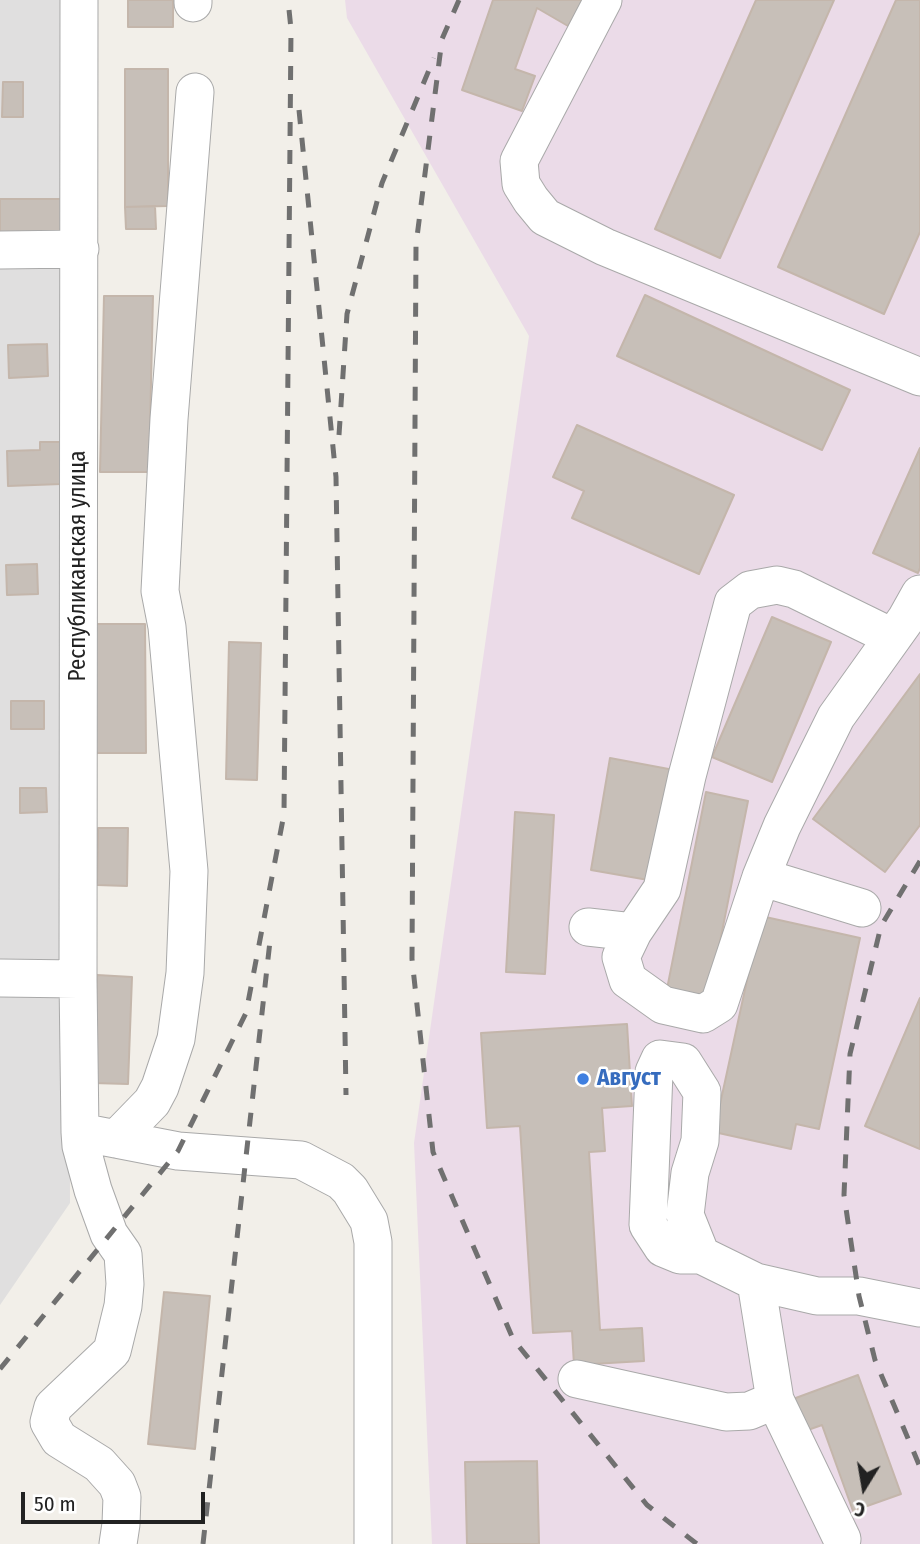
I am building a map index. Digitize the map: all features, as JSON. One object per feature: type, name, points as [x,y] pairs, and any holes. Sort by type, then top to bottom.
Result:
[{"type":"street","name":"Республиканская улица","points":[[79,0],[80,1132],[87,1168],[109,1234],[123,1254],[125,1284],[123,1306],[112,1351],[53,1407],[49,1422],[59,1439],[99,1464],[117,1484],[122,1497],[118,1544]]},
{"type":"street","points":[[603,0],[519,161],[521,184],[530,200],[545,217],[605,247],[920,377]]},
{"type":"street","points":[[116,1139],[152,1102],[160,1087],[176,1040],[185,973],[189,871],[167,627],[160,591],[169,419],[195,92]]},
{"type":"street","points":[[0,250],[80,249]]},
{"type":"street","points":[[892,637],[794,589],[778,584],[750,590],[733,603],[687,776],[662,889],[633,932],[621,957],[628,980],[663,1005],[703,1014],[719,1004],[761,877],[782,827],[836,717],[892,637],[920,594]]},
{"type":"street","points":[[761,877],[862,908]]},
{"type":"street","points":[[588,927],[633,932]]},
{"type":"street","points":[[0,978],[78,979]]},
{"type":"street","points":[[80,1132],[178,1151],[300,1160],[341,1181],[350,1190],[369,1221],[373,1242],[373,1544]]},
{"type":"street","points":[[701,1255],[756,1282],[817,1297],[859,1296],[920,1308]]},
{"type":"street","points":[[756,1282],[775,1400],[842,1539]]},
{"type":"street","points":[[577,1379],[726,1412],[750,1411],[775,1400]]},
{"type":"shaded area","points":[[0,0],[66,0],[70,1203],[0,1305]]},
{"type":"shaded area","points":[[345,0],[920,0],[920,1544],[432,1544],[414,1143],[529,336],[347,18]]},
{"type":"building","points":[[128,0],[173,0],[173,27],[128,27]]},
{"type":"building","points":[[493,0],[584,0],[568,26],[537,8],[515,69],[535,76],[522,111],[462,90]]},
{"type":"building","points":[[756,0],[834,0],[720,258],[655,229]]},
{"type":"building","points":[[896,0],[920,0],[920,232],[884,314],[778,267]]},
{"type":"building","points":[[125,69],[168,69],[168,206],[125,207]]},
{"type":"building","points":[[3,82],[23,82],[23,117],[2,117]]},
{"type":"building","points":[[0,199],[61,199],[61,236],[0,236]]},
{"type":"building","points":[[155,206],[156,229],[126,229],[125,207]]},
{"type":"building","points":[[645,295],[850,390],[822,450],[617,356]]},
{"type":"building","points":[[104,296],[153,296],[149,472],[100,472]]},
{"type":"building","points":[[47,344],[48,376],[9,378],[8,345]]},
{"type":"building","points":[[577,425],[734,495],[699,574],[572,518],[584,491],[553,477]]},
{"type":"building","points":[[40,442],[60,442],[61,484],[8,486],[7,451],[40,450]]},
{"type":"building","points":[[920,448],[920,568],[918,573],[873,553]]},
{"type":"building","points":[[37,564],[38,594],[7,595],[6,565]]},
{"type":"building","points":[[772,617],[831,642],[772,782],[712,757]]},
{"type":"building","points":[[93,624],[145,624],[146,753],[93,753]]},
{"type":"building","points":[[229,642],[261,643],[257,780],[226,779]]},
{"type":"building","points":[[920,674],[920,825],[885,872],[813,819]]},
{"type":"building","points":[[11,701],[44,701],[44,729],[11,729]]},
{"type":"building","points":[[610,758],[674,770],[654,881],[591,870]]},
{"type":"building","points":[[20,788],[46,788],[47,812],[20,813]]},
{"type":"building","points":[[706,792],[748,801],[708,1002],[666,994]]},
{"type":"building","points":[[515,812],[554,815],[545,974],[506,972]]},
{"type":"building","points":[[98,828],[128,828],[127,886],[97,885]]},
{"type":"building","points":[[761,916],[860,938],[819,1129],[796,1124],[791,1149],[714,1132]]},
{"type":"building","points":[[97,975],[132,977],[128,1084],[93,1083]]},
{"type":"building","points":[[920,998],[920,1149],[865,1126]]},
{"type":"building","points":[[627,1024],[632,1106],[602,1108],[605,1151],[589,1152],[600,1330],[642,1328],[644,1361],[574,1365],[572,1331],[533,1333],[520,1126],[487,1128],[481,1033]]},
{"type":"building","points":[[164,1292],[210,1296],[195,1449],[148,1444]]},
{"type":"building","points":[[858,1375],[901,1494],[853,1511],[822,1425],[805,1431],[793,1399]]},
{"type":"building","points":[[537,1461],[539,1544],[467,1544],[465,1462]]},
{"type":"railway","points":[[0,1369],[178,1151],[246,1013],[284,814],[291,29],[288,0]]},
{"type":"railway","points":[[459,0],[442,39],[416,245],[412,959],[433,1152],[513,1339],[647,1505],[697,1544]]},
{"type":"railway","points":[[339,435],[347,314],[382,183],[434,58]]},
{"type":"railway","points":[[299,110],[336,477],[346,1095]]},
{"type":"railway","points":[[920,861],[881,926],[850,1054],[844,1195],[859,1296],[875,1360],[920,1467]]},
{"type":"railway","points":[[203,1544],[271,932]]},
{"type":"place","name":"Август","points":[[583,1079]]}]
